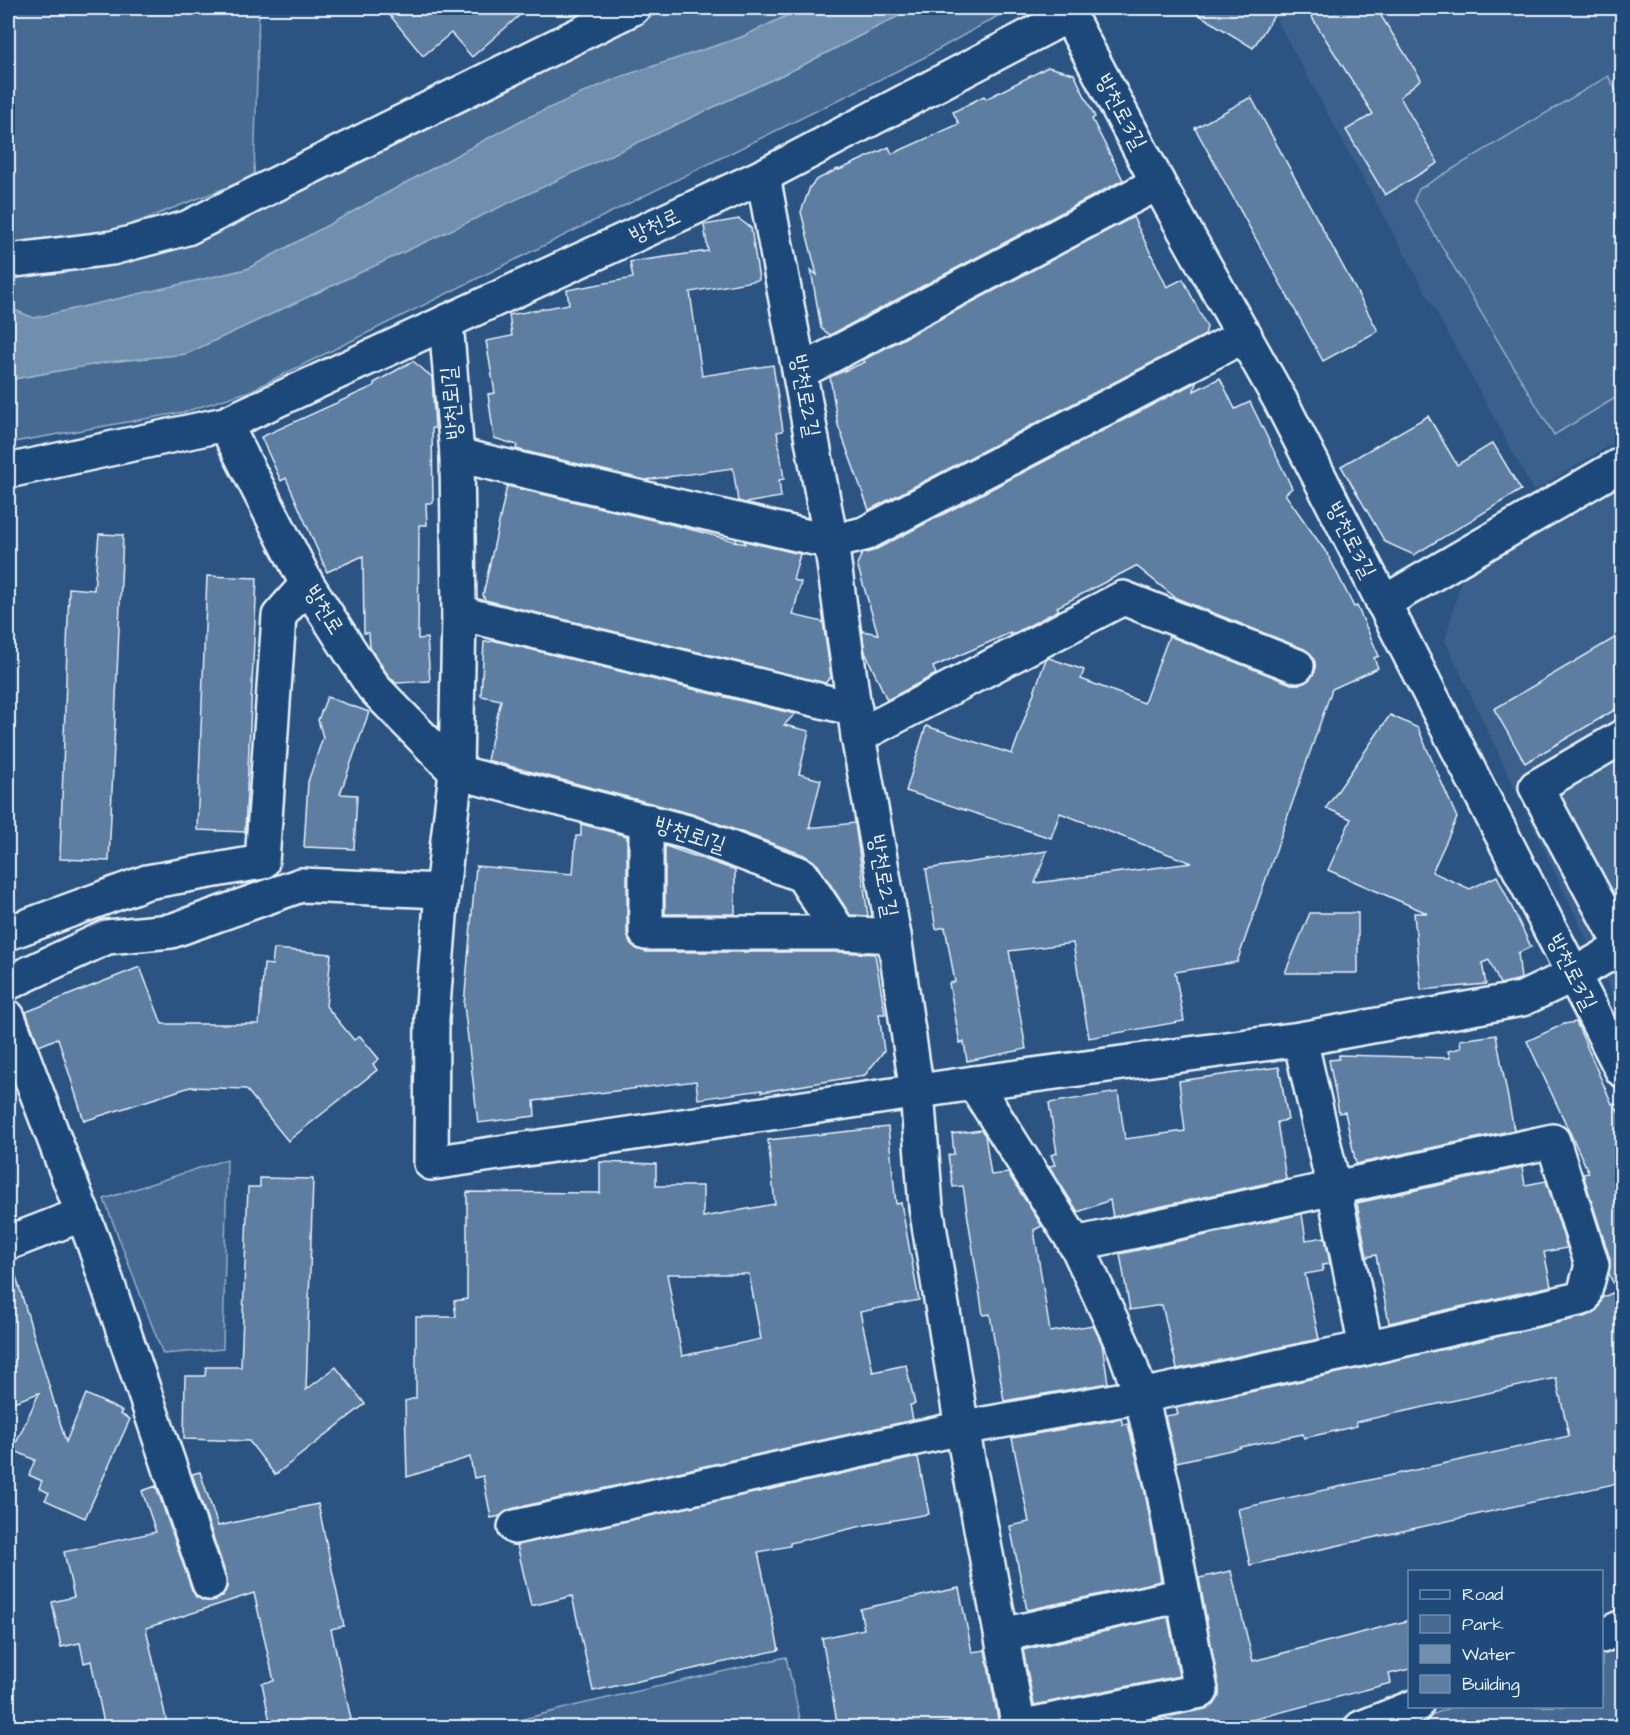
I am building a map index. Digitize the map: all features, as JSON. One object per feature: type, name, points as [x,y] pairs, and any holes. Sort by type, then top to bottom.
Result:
[{"type":"street","points":[[8,261],[112,248],[187,228],[633,8]]},
{"type":"street","name":"방천로","points":[[8,471],[225,424],[763,176],[1071,11]]},
{"type":"street","name":"방천로3길","points":[[1071,11],[1158,183],[1245,335],[1623,1070]]},
{"type":"street","name":"방천로2길","points":[[763,176],[831,542],[857,722],[894,936],[917,1092],[926,1207],[962,1428],[1002,1635],[1017,1727]]},
{"type":"street","points":[[800,372],[1158,183]]},
{"type":"street","name":"방천로1길","points":[[446,322],[457,455],[459,614],[456,772],[442,891],[432,1018],[431,1163],[917,1092]]},
{"type":"street","points":[[457,455],[831,542],[864,534],[1245,335]]},
{"type":"street","name":"방천로","points":[[225,424],[307,584],[373,687],[456,772]]},
{"type":"street","points":[[1383,603],[1623,464]]},
{"type":"street","points":[[8,933],[147,882],[262,862],[279,616],[307,584]]},
{"type":"street","points":[[459,614],[857,722],[1123,598],[1297,666]]},
{"type":"street","points":[[917,1092],[1300,1039],[1522,999],[1573,975],[1622,947],[1536,787],[1623,737]]},
{"type":"street","name":"방천로1길","points":[[456,772],[687,832],[802,875],[840,933]]},
{"type":"street","points":[[648,821],[646,827],[646,933],[840,933],[894,936]]},
{"type":"street","points":[[8,983],[107,937],[171,931],[301,885],[442,891]]},
{"type":"street","points":[[8,1017],[83,1214],[209,1583]]},
{"type":"street","points":[[1300,1039],[1334,1189],[1366,1348]]},
{"type":"street","points":[[974,1083],[1075,1244],[1125,1350],[1141,1396],[1163,1488],[1201,1691],[1017,1727]]},
{"type":"street","points":[[515,1527],[962,1428],[1141,1396],[1366,1348],[1583,1298],[1592,1265],[1553,1140],[1075,1244]]},
{"type":"street","points":[[8,1243],[83,1214]]},
{"type":"street","points":[[1002,1635],[1183,1595]]},
{"type":"street","points":[[1603,1636],[1623,1627]]},
{"type":"street","points":[[1361,1728],[1413,1708]]},
{"type":"shaded area","points":[[1270,8],[1622,8],[1622,438],[1534,491]]},
{"type":"shaded area","points":[[1622,487],[1622,1014],[1445,641],[1462,577]]},
{"type":"green space","points":[[8,8],[259,8],[254,177],[106,234],[8,246]]},
{"type":"green space","points":[[669,8],[803,8],[742,37],[522,120],[247,269],[34,319],[8,309],[8,274],[223,224]]},
{"type":"green space","points":[[914,8],[1012,8],[923,58],[250,391],[184,412],[8,443],[8,380],[108,362],[186,354],[799,67]]},
{"type":"green space","points":[[1608,76],[1622,100],[1622,394],[1554,435],[1414,200],[1419,189]]},
{"type":"green space","points":[[1622,752],[1622,914],[1553,792]]},
{"type":"green space","points":[[227,1159],[223,1349],[163,1354],[104,1199]]},
{"type":"green space","points":[[1622,1635],[1622,1727],[1401,1728],[1449,1708],[1603,1708],[1603,1644]]},
{"type":"green space","points":[[786,1657],[802,1727],[494,1727],[573,1706]]},
{"type":"water","points":[[803,8],[914,8],[799,67],[186,354],[108,362],[8,380],[8,309],[34,318],[247,269],[522,120],[617,78],[742,37]]},
{"type":"building","points":[[384,8],[528,8],[472,57],[451,33],[423,56]]},
{"type":"building","points":[[1188,8],[1279,8],[1253,48]]},
{"type":"building","points":[[1306,8],[1376,8],[1421,79],[1400,97],[1438,163],[1385,195],[1346,130],[1373,114]]},
{"type":"building","points":[[1048,67],[1074,74],[1095,117],[1092,119],[1123,180],[830,335],[821,328],[811,270],[817,275],[801,212],[810,187],[816,180],[889,147],[892,154],[959,124],[953,112],[984,96],[986,99]]},
{"type":"building","points":[[1251,97],[1378,331],[1323,361],[1195,128]]},
{"type":"building","points":[[1133,217],[1167,287],[1183,279],[1207,327],[1205,335],[869,510],[838,425],[830,377],[865,362],[863,360]]},
{"type":"building","points":[[739,219],[751,228],[759,280],[690,292],[702,376],[773,365],[783,431],[777,432],[784,479],[779,480],[781,497],[745,503],[738,501],[733,468],[645,480],[516,449],[517,445],[494,438],[488,394],[495,393],[486,341],[512,336],[509,315],[569,304],[567,290],[633,278],[630,262],[708,251],[704,225]]},
{"type":"building","points":[[413,361],[432,377],[435,428],[432,428],[433,503],[426,503],[427,525],[419,525],[418,639],[427,638],[430,681],[396,683],[370,648],[369,633],[364,633],[363,556],[327,572],[286,478],[281,481],[261,437],[374,386],[374,383]]},
{"type":"building","points":[[1220,378],[1235,409],[1250,402],[1292,488],[1285,494],[1328,555],[1354,607],[1357,606],[1379,656],[1374,658],[1378,668],[1332,689],[1237,962],[1175,972],[1184,1021],[1089,1038],[1073,943],[1009,951],[1026,1049],[967,1061],[964,1042],[960,1043],[949,983],[955,982],[945,927],[936,929],[926,869],[1047,851],[1035,883],[1192,863],[1060,813],[1051,838],[906,791],[926,726],[1012,754],[1046,659],[1084,670],[1081,679],[1144,703],[1169,636],[1291,684],[1300,684],[1309,680],[1315,672],[1315,663],[1311,654],[1304,649],[1176,598],[1136,566],[1057,607],[1059,610],[1011,635],[1010,633],[933,667],[936,674],[887,700],[865,652],[862,631],[878,634],[857,564],[862,554],[873,551],[1196,382],[1194,391]]},
{"type":"building","points":[[1428,416],[1457,465],[1493,443],[1521,490],[1414,555],[1385,542],[1341,466]]},
{"type":"building","points":[[507,486],[745,544],[744,541],[800,554],[793,580],[801,582],[793,615],[823,622],[831,677],[825,683],[485,600],[483,595]]},
{"type":"building","points":[[99,534],[123,535],[109,861],[60,859],[69,588],[94,590]]},
{"type":"building","points":[[207,576],[257,578],[245,832],[197,830]]},
{"type":"building","points":[[1623,633],[1623,705],[1525,763],[1494,709]]},
{"type":"building","points":[[496,641],[795,714],[784,725],[809,731],[799,774],[821,780],[809,828],[855,823],[868,916],[850,915],[818,865],[804,855],[692,814],[487,760],[501,700],[481,696],[484,642]]},
{"type":"building","points":[[327,697],[369,712],[340,794],[357,795],[354,849],[304,847],[308,782],[323,737],[318,720]]},
{"type":"building","points":[[1390,715],[1418,728],[1457,818],[1432,872],[1470,889],[1497,876],[1531,947],[1518,953],[1521,979],[1500,984],[1489,960],[1482,963],[1486,984],[1421,990],[1414,913],[1427,913],[1328,870],[1351,819],[1326,808]]},
{"type":"building","points":[[581,824],[627,836],[627,933],[630,943],[637,949],[646,952],[875,954],[885,1014],[879,1014],[884,1051],[865,1075],[762,1092],[762,1090],[698,1099],[696,1081],[534,1101],[535,1116],[478,1123],[464,1005],[476,866],[573,874],[576,836],[581,836]]},
{"type":"building","points":[[665,846],[735,870],[735,914],[665,914]]},
{"type":"building","points":[[1310,913],[1358,913],[1358,973],[1285,973]]},
{"type":"building","points":[[274,949],[331,954],[326,1006],[354,1040],[360,1036],[379,1059],[373,1064],[377,1070],[288,1141],[246,1089],[190,1087],[84,1121],[58,1038],[39,1046],[26,1012],[140,967],[162,1024],[259,1024],[264,964],[272,965]]},
{"type":"building","points":[[1576,1022],[1612,1104],[1614,1103],[1623,1122],[1623,1482],[1250,1565],[1238,1509],[1569,1436],[1556,1378],[1356,1422],[1357,1426],[1304,1438],[1303,1434],[1176,1462],[1165,1416],[1178,1414],[1176,1408],[1587,1316],[1596,1311],[1603,1297],[1617,1291],[1609,1274],[1610,1259],[1583,1174],[1589,1173],[1527,1041],[1564,1024]]},
{"type":"building","points":[[1496,1035],[1514,1130],[1356,1164],[1345,1112],[1339,1113],[1329,1060],[1339,1059],[1339,1055],[1450,1058],[1448,1051],[1461,1048],[1460,1040]]},
{"type":"building","points":[[1279,1067],[1288,1120],[1277,1122],[1286,1179],[1113,1217],[1110,1200],[1078,1212],[1049,1166],[1055,1165],[1051,1155],[1057,1153],[1049,1103],[1118,1092],[1125,1139],[1185,1131],[1179,1081]]},
{"type":"building","points":[[888,1127],[896,1204],[901,1203],[919,1300],[860,1312],[873,1372],[906,1365],[915,1404],[910,1405],[913,1420],[511,1509],[500,1516],[491,1518],[483,1476],[474,1478],[470,1457],[407,1477],[405,1401],[416,1398],[416,1317],[456,1317],[454,1301],[467,1299],[467,1192],[600,1193],[600,1162],[656,1164],[656,1186],[703,1186],[703,1217],[775,1204],[768,1140]],"holes":[[[667,1274],[749,1274],[761,1339],[682,1356]]]},
{"type":"building","points":[[981,1130],[985,1135],[991,1175],[1008,1173],[1042,1226],[1034,1230],[1050,1332],[1093,1325],[1102,1344],[1108,1383],[1004,1401],[990,1314],[983,1315],[963,1186],[953,1187],[948,1155],[954,1154],[952,1134]]},
{"type":"building","points":[[1522,1167],[1525,1185],[1546,1181],[1567,1248],[1544,1252],[1551,1286],[1389,1323],[1376,1255],[1367,1257],[1357,1203]]},
{"type":"building","points":[[260,1178],[313,1179],[306,1390],[336,1367],[365,1404],[275,1475],[249,1441],[184,1439],[185,1376],[205,1376],[206,1367],[241,1367],[248,1187],[260,1187]]},
{"type":"building","points":[[1302,1214],[1306,1240],[1325,1237],[1330,1264],[1322,1265],[1323,1271],[1305,1274],[1319,1339],[1177,1369],[1162,1305],[1130,1310],[1120,1254]]},
{"type":"building","points":[[15,1273],[66,1442],[86,1394],[122,1411],[120,1414],[130,1419],[85,1518],[45,1500],[49,1493],[39,1488],[42,1481],[29,1475],[35,1460],[13,1450],[39,1393],[8,1404],[8,1274]]},
{"type":"building","points":[[1121,1419],[1123,1425],[1128,1424],[1145,1492],[1161,1581],[1027,1610],[1010,1526],[1029,1522],[1012,1438]]},
{"type":"building","points":[[918,1457],[929,1514],[866,1525],[790,1543],[790,1546],[758,1552],[779,1650],[593,1691],[572,1596],[531,1606],[517,1545]]},
{"type":"building","points":[[200,1472],[218,1526],[318,1504],[344,1626],[331,1629],[353,1728],[283,1728],[281,1720],[270,1722],[262,1683],[274,1681],[254,1593],[146,1628],[168,1728],[105,1728],[91,1661],[84,1663],[80,1643],[61,1647],[52,1602],[74,1597],[64,1552],[156,1532],[142,1491],[156,1486],[196,1597],[205,1601],[216,1600],[223,1596],[227,1587],[227,1578],[192,1474]]},
{"type":"building","points":[[1231,1571],[1253,1661],[1408,1621],[1408,1669],[1389,1674],[1391,1683],[1222,1728],[1113,1728],[1205,1709],[1214,1705],[1219,1697],[1199,1578]]},
{"type":"building","points":[[959,1588],[972,1652],[985,1650],[998,1719],[996,1728],[956,1728],[955,1721],[916,1728],[838,1728],[822,1638],[864,1629],[860,1609]]},
{"type":"building","points":[[1168,1617],[1179,1676],[1034,1705],[1023,1650]]}]
